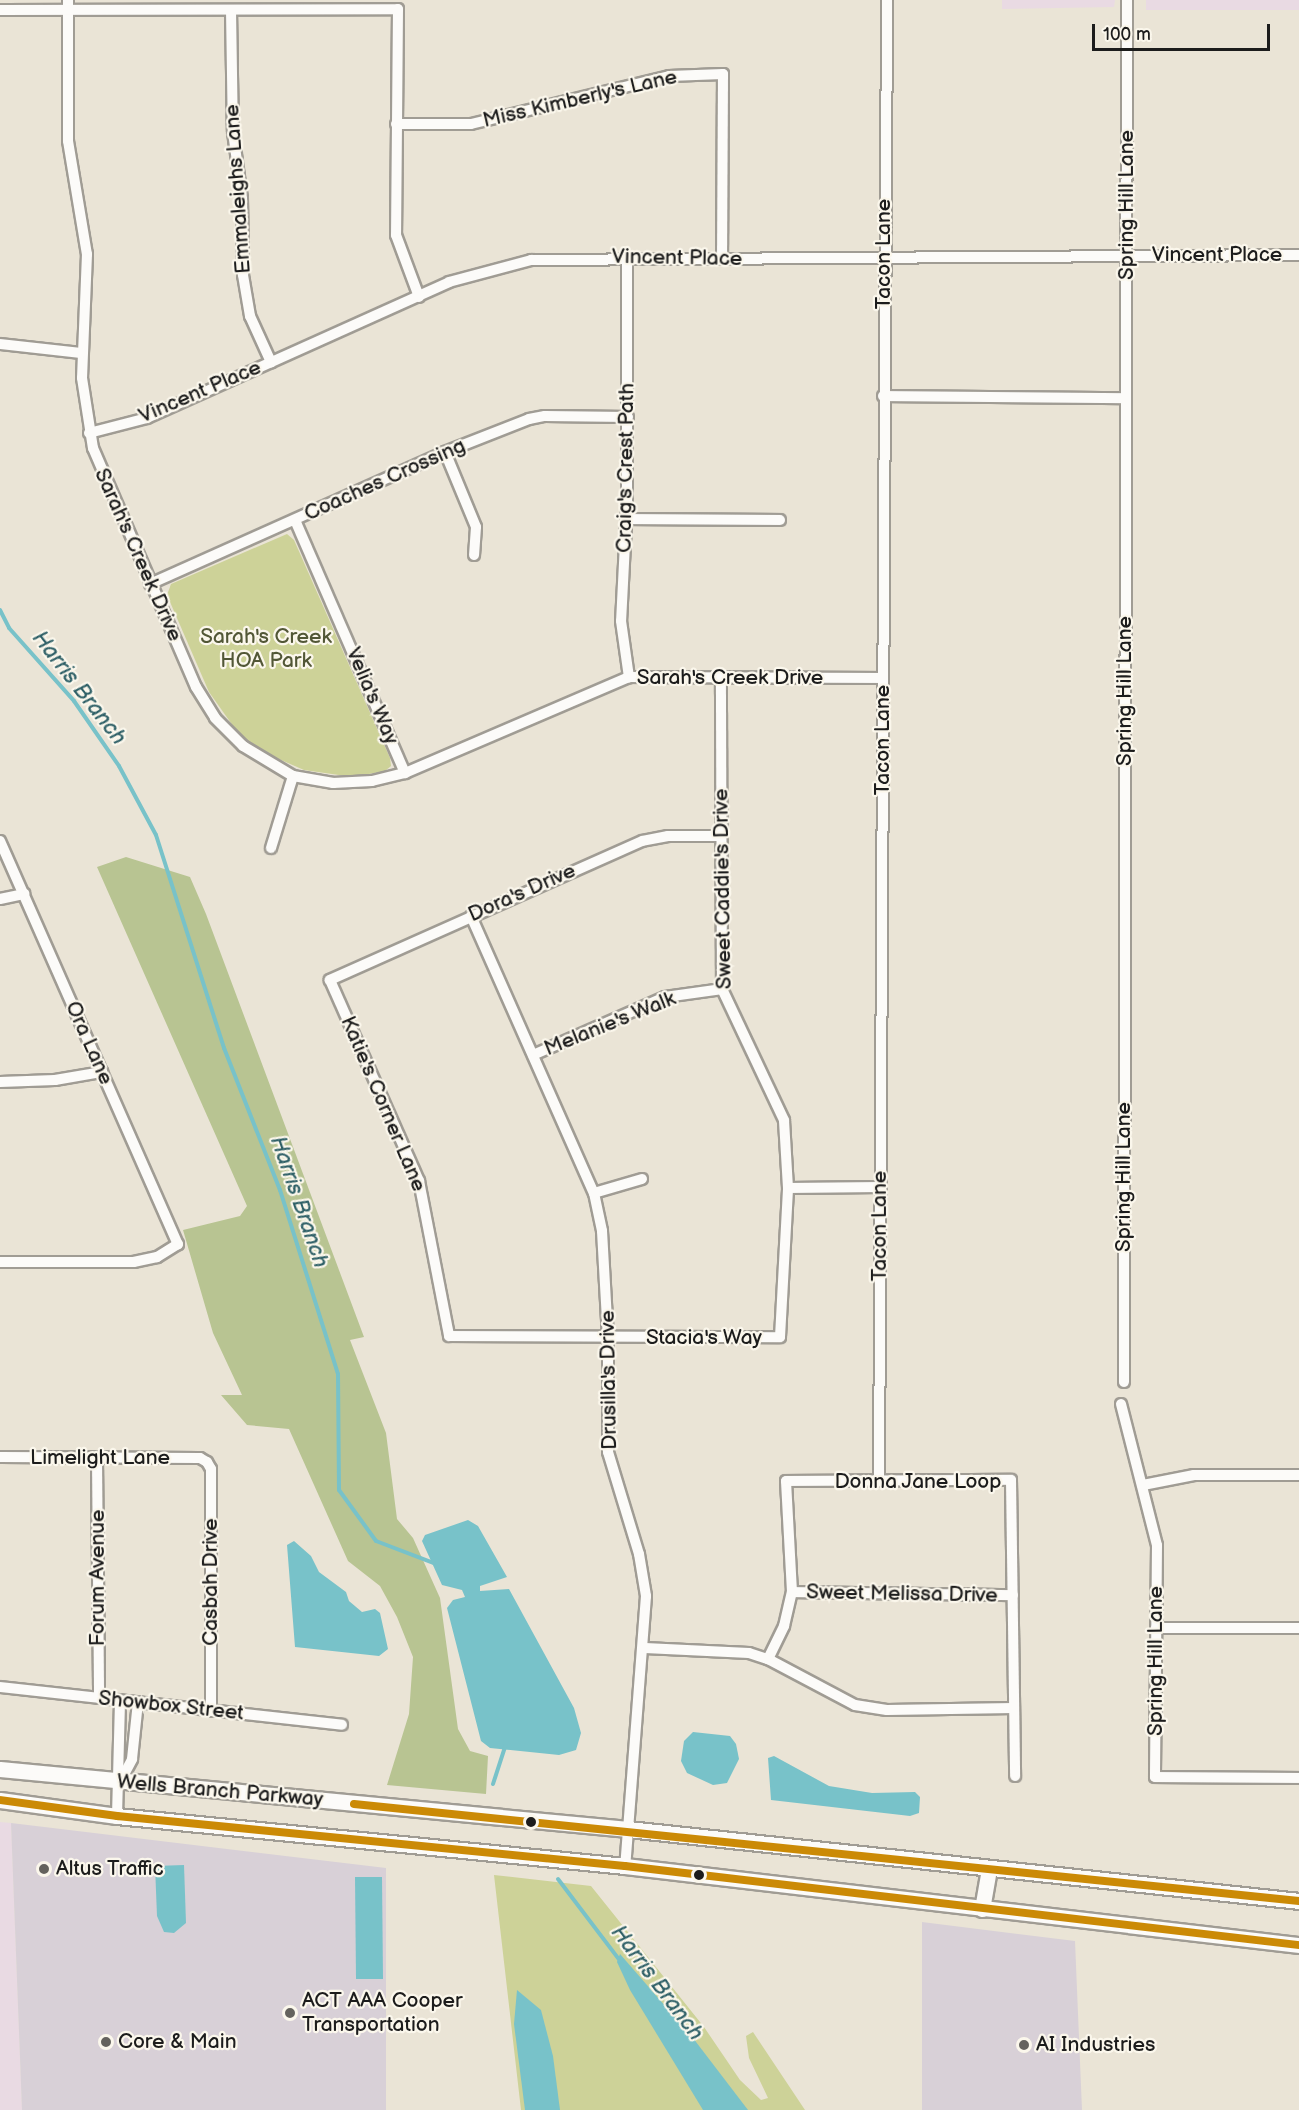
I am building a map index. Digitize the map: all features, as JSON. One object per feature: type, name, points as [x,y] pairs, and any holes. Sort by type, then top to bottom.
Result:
[{"type":"main road","name":"Wells Branch Parkway","points":[[0,1769],[628,1829],[1299,1901]]},
{"type":"main road","name":"Wells Branch Parkway","points":[[0,1800],[117,1816],[625,1866],[1299,1945]]},
{"type":"main road","points":[[982,1909],[989,1869]]},
{"type":"street","name":"Tacon Lane","points":[[879,1481],[883,255],[887,0]]},
{"type":"street","name":"Spring Hill Lane","points":[[1124,1382],[1127,0]]},
{"type":"street","points":[[0,10],[68,5],[231,10],[398,9],[396,235],[419,297]]},
{"type":"street","name":"Sarah's Creek Drive","points":[[68,5],[68,141],[87,254],[81,352],[89,434],[100,469],[196,687],[215,718],[249,751],[293,776],[355,783],[405,773],[629,676],[883,678]]},
{"type":"street","name":"Emmaleighs Lane","points":[[231,10],[233,132],[242,199],[243,275],[250,316],[271,362]]},
{"type":"street","name":"Miss Kimberly's Lane","points":[[396,124],[471,124],[669,76],[723,74],[722,259]]},
{"type":"street","name":"Vincent Place","points":[[89,434],[147,418],[419,297],[497,266],[570,257],[722,259],[883,255],[1299,255]]},
{"type":"street","name":"Craig's Crest Path","points":[[627,258],[627,519],[621,621],[629,676]]},
{"type":"street","points":[[0,344],[81,352]]},
{"type":"street","points":[[883,396],[1125,398]]},
{"type":"street","name":"Coaches Crossing","points":[[150,584],[445,452],[537,417],[628,417]]},
{"type":"street","points":[[445,452],[476,527],[474,555]]},
{"type":"street","points":[[627,519],[780,520]]},
{"type":"street","name":"Velia's Way","points":[[295,520],[405,773]]},
{"type":"street","name":"Sweet Caddie's Drive","points":[[722,678],[722,989],[784,1119],[788,1188],[780,1337]]},
{"type":"street","points":[[271,848],[293,776]]},
{"type":"street","name":"Dora's Drive","points":[[330,980],[642,841],[721,836]]},
{"type":"street","name":"Ora Lane","points":[[0,841],[178,1244],[157,1257],[134,1262],[0,1262]]},
{"type":"street","points":[[0,899],[24,894]]},
{"type":"street","name":"Drusilla's Drive","points":[[471,916],[594,1193],[602,1231],[608,1338],[608,1452],[639,1554],[646,1596],[645,1648],[625,1866]]},
{"type":"street","name":"Katie's Corner Lane","points":[[330,980],[419,1181],[449,1336]]},
{"type":"street","name":"Melanie's Walk","points":[[533,1055],[665,998],[722,989]]},
{"type":"street","points":[[0,1082],[56,1080],[102,1072]]},
{"type":"street","points":[[594,1193],[642,1179]]},
{"type":"street","points":[[788,1188],[881,1187]]},
{"type":"street","name":"Stacia's Way","points":[[449,1336],[780,1337]]},
{"type":"street","name":"Spring Hill Lane","points":[[1121,1404],[1157,1545],[1155,1778],[1299,1778]]},
{"type":"street","name":"Limelight Lane","points":[[0,1457],[200,1458]]},
{"type":"street","name":"Forum Avenue","points":[[97,1458],[99,1698]]},
{"type":"street","name":"Casbah Drive","points":[[200,1458],[211,1469],[212,1711]]},
{"type":"street","points":[[1143,1485],[1194,1475],[1299,1475]]},
{"type":"street","name":"Donna Jane Loop","points":[[768,1659],[784,1626],[792,1592],[786,1481],[1011,1480],[1015,1776]]},
{"type":"street","name":"Sweet Melissa Drive","points":[[792,1592],[1013,1595]]},
{"type":"street","points":[[1156,1628],[1299,1628]]},
{"type":"street","points":[[645,1648],[714,1649],[768,1659],[855,1705],[887,1710],[1014,1708]]},
{"type":"street","name":"Showbox Street","points":[[0,1688],[342,1725]]},
{"type":"street","points":[[117,1816],[120,1782],[116,1758],[120,1701]]},
{"type":"street","points":[[120,1782],[132,1759],[138,1702]]},
{"type":"shaded area","points":[[1002,0],[1115,0],[1114,7],[1002,9]]},
{"type":"shaded area","points":[[1146,0],[1299,0],[1299,10],[1146,10]]},
{"type":"shaded area","points":[[0,1822],[11,1823],[22,2110],[0,2110]]},
{"type":"shaded area","points":[[11,1823],[386,1868],[386,2110],[22,2110]]},
{"type":"shaded area","points":[[922,1922],[1075,1941],[1082,2110],[922,2110]]},
{"type":"green space","name":"Sarah's Creek HOA Park","points":[[287,534],[294,540],[390,758],[391,766],[385,771],[353,777],[304,770],[265,753],[238,733],[209,692],[167,595],[171,584]]},
{"type":"green space","points":[[126,857],[190,877],[206,914],[364,1337],[350,1340],[386,1433],[397,1519],[413,1538],[440,1598],[458,1729],[470,1751],[488,1756],[486,1794],[387,1785],[409,1714],[413,1657],[397,1617],[380,1586],[348,1561],[289,1429],[247,1425],[221,1395],[242,1395],[213,1333],[183,1230],[240,1216],[247,1206],[97,867]]},
{"type":"green space","points":[[494,1875],[591,1886],[704,2027],[740,2080],[761,2100],[768,2098],[749,2058],[746,2036],[753,2032],[805,2110],[521,2110]]},
{"type":"water","points":[[468,1520],[478,1526],[507,1577],[480,1586],[480,1591],[509,1589],[574,1708],[581,1733],[576,1750],[559,1755],[490,1748],[481,1741],[447,1608],[453,1600],[465,1597],[462,1590],[442,1585],[422,1541],[425,1535]]},
{"type":"water","points":[[294,1541],[311,1556],[319,1572],[346,1592],[349,1601],[362,1612],[375,1609],[380,1613],[388,1649],[379,1656],[295,1647],[287,1545]]},
{"type":"water","points":[[693,1732],[730,1736],[736,1744],[739,1759],[727,1783],[713,1785],[687,1773],[681,1761],[684,1741]]},
{"type":"water","points":[[774,1756],[829,1786],[872,1793],[915,1792],[920,1797],[919,1813],[910,1816],[771,1800],[768,1758]]},
{"type":"water","points":[[184,1865],[186,1923],[174,1933],[164,1932],[157,1916],[155,1866]]},
{"type":"water","points":[[355,1877],[382,1877],[383,1979],[356,1979]]},
{"type":"water","points":[[620,1954],[693,2038],[748,2110],[703,2110],[630,1990],[617,1962]]},
{"type":"water","points":[[517,1990],[541,2010],[553,2056],[560,2110],[525,2110],[514,2024]]},
{"type":"waterway","name":"Harris Branch","points":[[0,610],[9,628],[74,701],[119,766],[156,835],[224,1048],[280,1190],[338,1374],[339,1490],[376,1541],[434,1563]]},
{"type":"waterway","name":"Harris Branch","points":[[493,1784],[505,1746]]},
{"type":"waterway","name":"Harris Branch","points":[[558,1879],[621,1962]]},
{"type":"transit line","points":[[0,1800],[117,1816],[625,1866],[1299,1945]]},
{"type":"transit line","points":[[354,1804],[1299,1901]]},
{"type":"place","name":"Altus Traffic","points":[[44,1869]]},
{"type":"place","name":"ACT AAA Cooper Transportation","points":[[290,2013]]},
{"type":"place","name":"Core & Main","points":[[106,2042]]},
{"type":"place","name":"AI Industries","points":[[1024,2045]]}]
